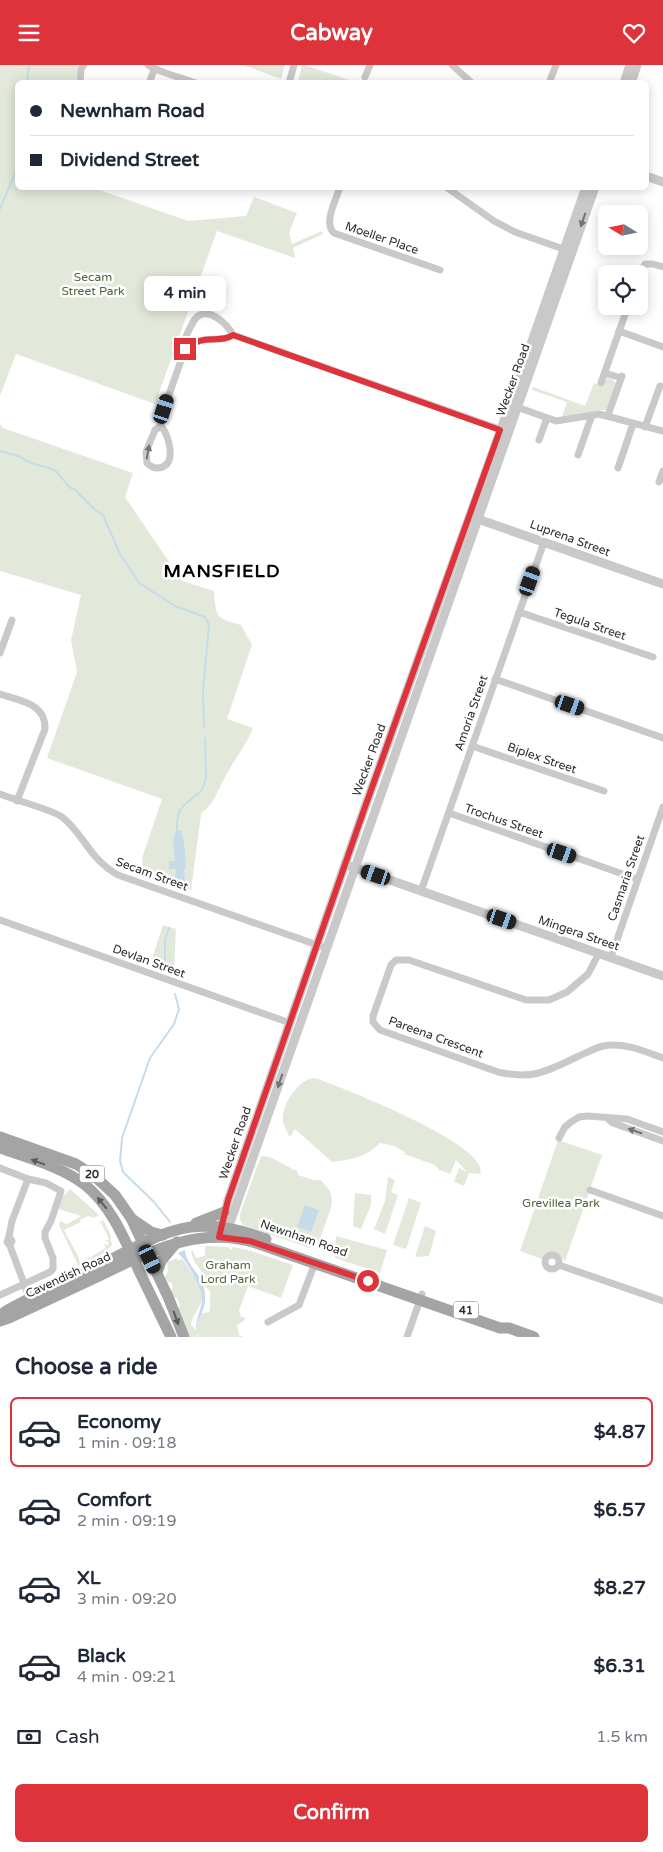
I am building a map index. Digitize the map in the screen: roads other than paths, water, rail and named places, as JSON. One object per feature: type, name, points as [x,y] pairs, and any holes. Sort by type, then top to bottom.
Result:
[{"type":"main road","name":"20","points":[[0,1137],[52,1155],[84,1169],[108,1187],[121,1202],[131,1218],[169,1299],[184,1337]]},
{"type":"main road","name":"20","points":[[0,1148],[55,1167],[84,1185],[106,1207],[122,1234],[171,1337]]},
{"type":"main road","points":[[190,1227],[224,1212]]},
{"type":"main road","points":[[131,1218],[151,1232],[163,1235]]},
{"type":"main road","name":"Newnham Road","points":[[145,1249],[163,1235],[190,1227],[259,1236],[421,1297]]},
{"type":"main road","name":"Newnham Road","points":[[145,1249],[223,1232],[502,1322],[509,1328],[534,1337]]},
{"type":"main road","points":[[122,1234],[115,1263],[142,1277]]},
{"type":"main road","points":[[157,1273],[161,1261],[177,1242]]},
{"type":"main road","name":"Cavendish Road","points":[[0,1321],[31,1303],[145,1249]]},
{"type":"main road","name":"Cavendish Road","points":[[0,1316],[6,1311],[31,1303]]},
{"type":"street","points":[[80,80],[81,69],[84,65]]},
{"type":"street","points":[[290,80],[294,65]]},
{"type":"street","points":[[365,77],[370,65]]},
{"type":"street","points":[[452,65],[469,80]]},
{"type":"street","points":[[550,80],[556,65]]},
{"type":"street","points":[[625,80],[630,65]]},
{"type":"street","points":[[632,80],[637,65]]},
{"type":"street","points":[[149,80],[151,67],[188,80]]},
{"type":"street","points":[[649,177],[663,182]]},
{"type":"street","name":"Moeller Place","points":[[339,190],[329,221],[330,230],[440,270]]},
{"type":"street","points":[[450,190],[494,221],[515,232],[568,251]]},
{"type":"street","name":"Wecker Road","points":[[568,251],[585,190]]},
{"type":"street","name":"Wecker Road","points":[[223,1232],[404,711],[568,251],[593,190]]},
{"type":"street","points":[[644,265],[653,264],[663,267]]},
{"type":"street","points":[[161,426],[155,430],[146,458],[147,463],[155,468],[167,465],[171,456],[164,430],[161,426],[164,409],[185,349],[184,344],[192,325],[199,316],[210,314],[230,329],[233,335],[504,431]]},
{"type":"street","points":[[601,383],[625,315]]},
{"type":"street","points":[[192,325],[195,333],[202,340]]},
{"type":"street","points":[[619,331],[663,347]]},
{"type":"street","points":[[185,349],[202,340],[228,339],[233,335]]},
{"type":"street","points":[[605,373],[620,377],[608,415]]},
{"type":"street","points":[[645,427],[660,386]]},
{"type":"street","points":[[514,405],[562,421],[599,414],[663,431]]},
{"type":"street","points":[[578,455],[592,415]]},
{"type":"street","points":[[539,440],[547,417]]},
{"type":"street","points":[[618,468],[633,424]]},
{"type":"street","points":[[659,482],[663,471]]},
{"type":"street","name":"Luprena Street","points":[[473,517],[663,585]]},
{"type":"street","name":"Amoria Street","points":[[421,891],[544,542]]},
{"type":"street","name":"Tegula Street","points":[[519,612],[653,657]]},
{"type":"street","points":[[0,653],[12,620]]},
{"type":"street","points":[[495,679],[663,737]]},
{"type":"street","points":[[0,694],[33,706],[44,717],[45,722],[45,729],[17,801]]},
{"type":"street","name":"Biplex Street","points":[[472,746],[604,791]]},
{"type":"street","name":"Secam Street","points":[[0,795],[61,816],[92,855],[106,868],[118,875],[321,947]]},
{"type":"street","name":"Casmaria Street","points":[[611,957],[663,807]]},
{"type":"street","name":"Trochus Street","points":[[449,813],[637,879]]},
{"type":"street","name":"Mingera Street","points":[[350,866],[663,976]]},
{"type":"street","name":"Devlan Street","points":[[0,920],[290,1023]]},
{"type":"street","name":"Wecker Road","points":[[223,1232],[224,1212],[290,1023],[321,947]]},
{"type":"street","name":"Pareena Crescent","points":[[599,953],[588,974],[579,983],[567,992],[542,1000],[526,1000],[408,960],[396,960],[391,965],[373,1022],[380,1030],[498,1072],[515,1075],[532,1075],[548,1071],[604,1046],[632,1047],[663,1058]]},
{"type":"street","points":[[559,1138],[565,1127],[579,1117],[588,1116],[627,1119],[663,1132]]},
{"type":"street","points":[[608,1119],[613,1123],[663,1141]]},
{"type":"street","points":[[0,1168],[28,1179],[46,1183],[61,1191],[51,1221],[47,1225],[45,1232],[45,1238],[54,1258],[54,1267],[50,1272],[0,1295]]},
{"type":"street","points":[[28,1179],[12,1221],[7,1242],[31,1303]]},
{"type":"street","points":[[590,1190],[663,1216]]},
{"type":"street","points":[[268,1323],[299,1305],[315,1263]]},
{"type":"street","points":[[559,1265],[663,1301]]},
{"type":"street","points":[[407,1337],[421,1297]]},
{"type":"water","points":[[176,830],[181,831],[184,841],[186,869],[184,869],[185,882],[182,885],[175,883],[174,879],[177,869],[169,869],[169,861],[175,861],[173,841]]},
{"type":"water","points":[[305,1205],[319,1210],[311,1232],[297,1227]]},
{"type":"water","points":[[185,1250],[188,1260],[200,1278],[204,1290],[205,1305],[197,1324],[199,1337],[196,1328],[198,1318],[202,1304],[202,1294],[193,1275],[178,1253]]},
{"type":"waterway","points":[[27,80],[29,65]]},
{"type":"waterway","points":[[0,209],[15,173]]},
{"type":"waterway","points":[[0,451],[21,457],[28,462],[57,472],[69,487],[74,489],[95,510],[103,515],[120,554],[139,583],[175,606],[205,617],[209,625],[203,691],[204,727]]},
{"type":"waterway","points":[[177,832],[180,811],[186,803],[202,790],[206,777],[205,738]]},
{"type":"waterway","points":[[165,966],[165,939],[169,928]]},
{"type":"waterway","points":[[170,1222],[154,1202],[123,1172],[120,1161],[122,1138],[150,1058],[174,1024],[179,1009],[175,994]]},
{"type":"district","name":"MANSFIELD","points":[[222,571]]},
{"type":"park label","name":"Secam Street Park","points":[[93,284]]},
{"type":"park label","name":"Grevillea Park","points":[[561,1203]]},
{"type":"park label","name":"Graham Lord Park","points":[[228,1272]]}]
